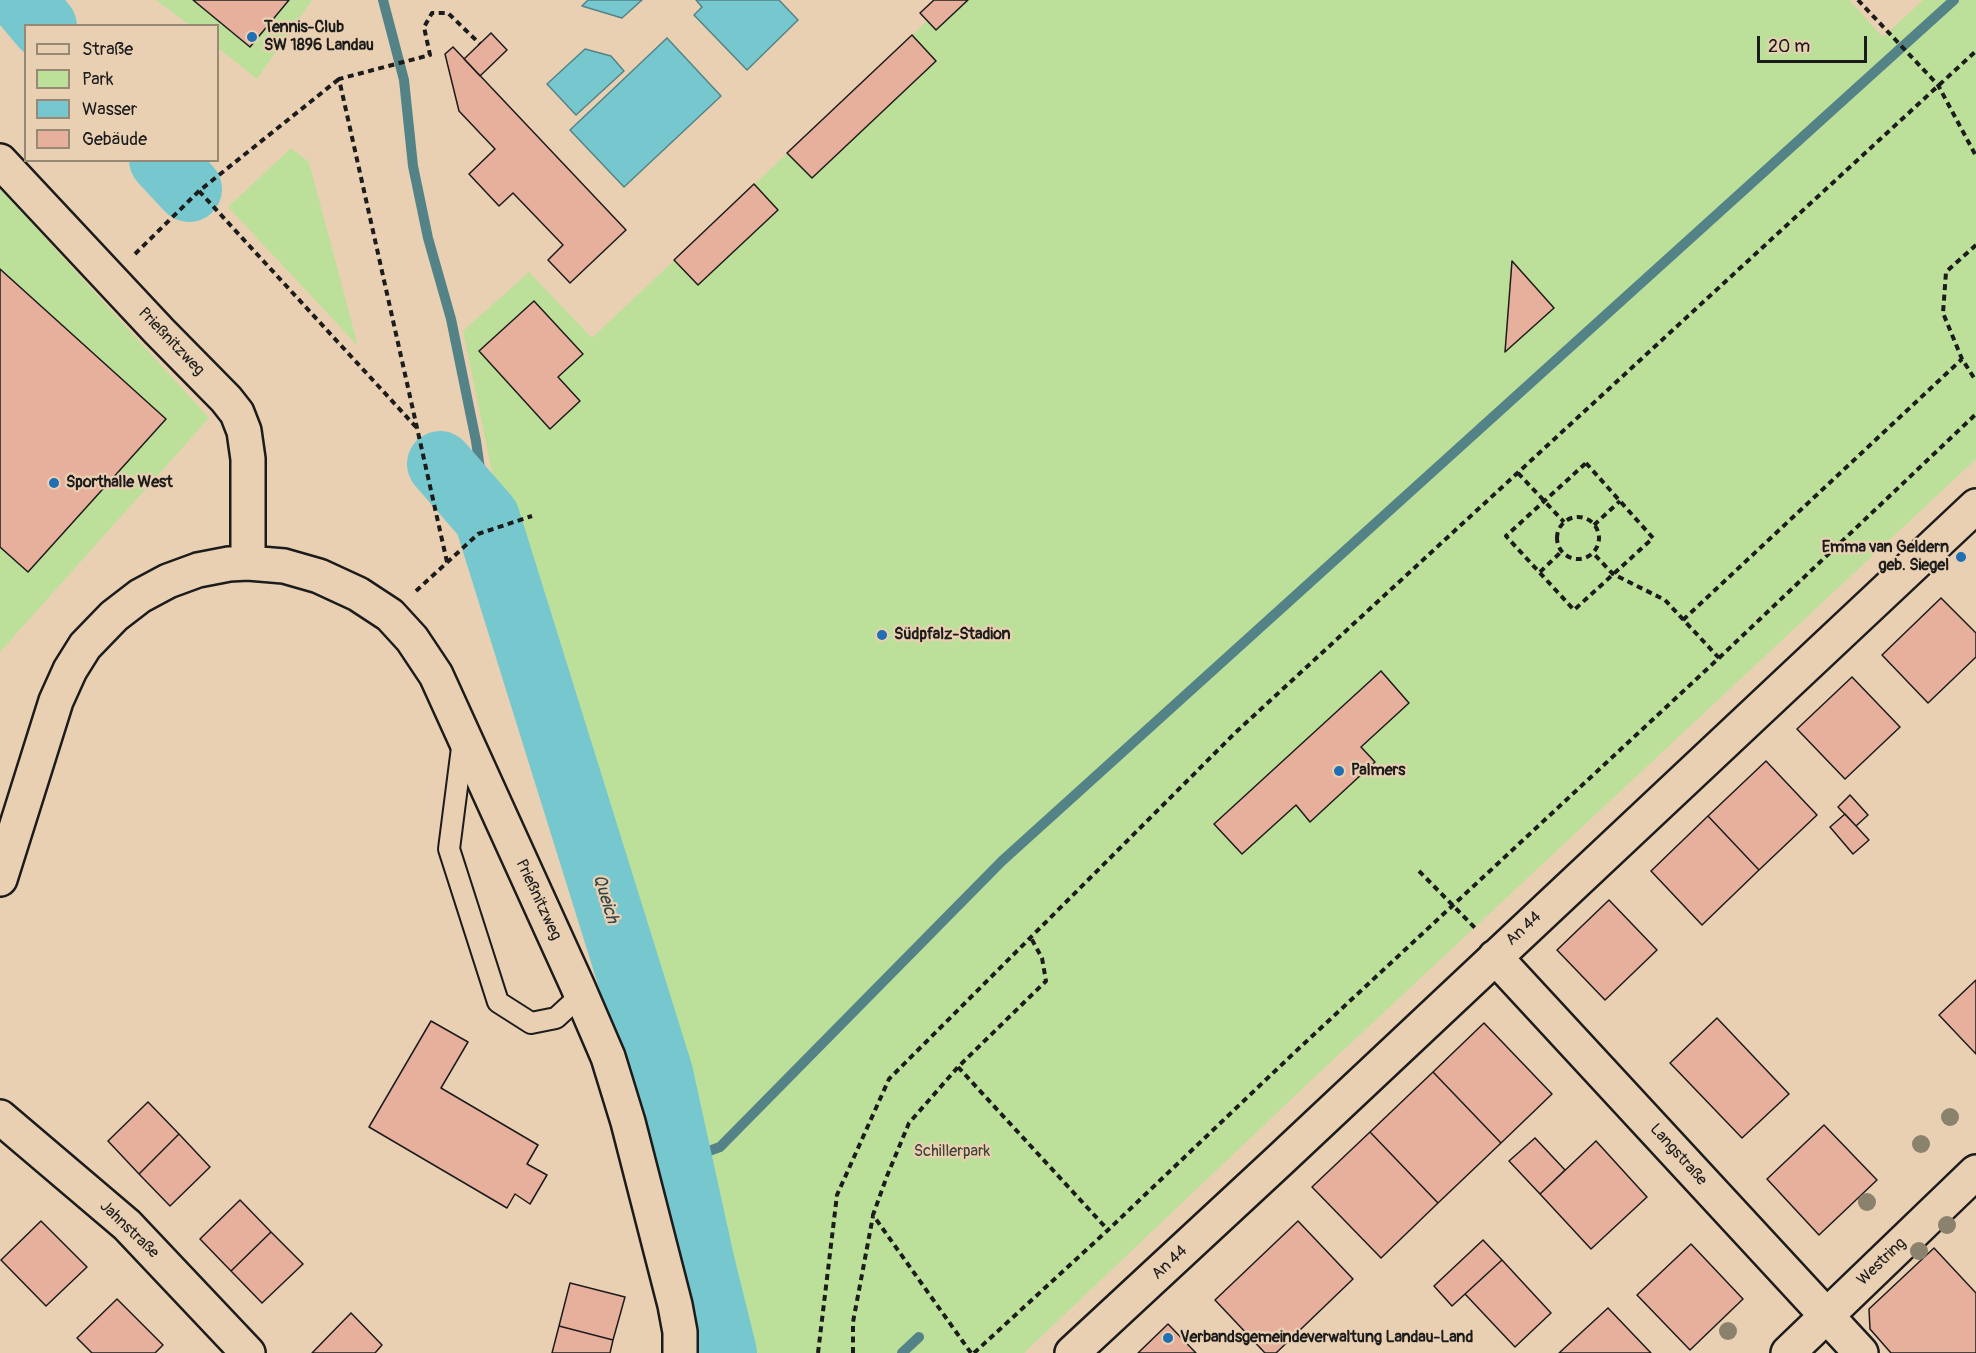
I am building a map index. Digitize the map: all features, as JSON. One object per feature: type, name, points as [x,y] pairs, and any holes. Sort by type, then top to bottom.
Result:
[{"type":"street","name":"Prießnitzweg","points":[[0,161],[237,413],[244,431],[248,459],[248,563]]},
{"type":"street","name":"An 44","points":[[1072,1353],[1976,506]]},
{"type":"street","name":"Prießnitzweg","points":[[0,879],[56,701],[70,670],[85,646],[114,616],[140,596],[168,581],[198,570],[248,563],[284,566],[319,576],[358,594],[390,615],[412,639],[436,675],[608,1057],[628,1122],[675,1305],[680,1332],[680,1353]]},
{"type":"street","name":"Langstraße","points":[[1497,955],[1861,1353]]},
{"type":"street","name":"Jahnstraße","points":[[0,1117],[127,1225],[248,1353]]},
{"type":"street","name":"Westring","points":[[1788,1353],[1976,1172]]},
{"type":"lane","points":[[463,737],[449,849],[498,1002],[531,1023],[556,1018],[581,994]]},
{"type":"path","points":[[1858,0],[1938,86],[1976,156]]},
{"type":"path","points":[[110,278],[199,191],[339,79],[430,55],[424,27],[432,13],[448,13],[480,44]]},
{"type":"path","points":[[818,1353],[837,1195],[889,1080],[1236,732],[1976,51]]},
{"type":"path","points":[[339,79],[447,562]]},
{"type":"path","points":[[199,191],[418,429]]},
{"type":"path","points":[[1976,245],[1946,272],[1943,313],[1962,359],[1976,381]]},
{"type":"path","points":[[1683,620],[1962,359]]},
{"type":"path","points":[[873,1215],[973,1353],[1108,1230],[1295,1052],[1719,658],[1976,414]]},
{"type":"path","points":[[1586,464],[1620,501],[1653,538],[1574,610],[1506,536],[1586,464]]},
{"type":"path","points":[[1518,472],[1564,522]]},
{"type":"path","points":[[1594,525],[1620,501]]},
{"type":"path","points":[[390,615],[478,534],[532,516]]},
{"type":"path","points":[[1573,518],[1581,518],[1594,525],[1598,530],[1599,541],[1593,553],[1579,560],[1567,556],[1559,547],[1557,539],[1558,531],[1564,522],[1573,518]]},
{"type":"path","points":[[1540,572],[1563,551]]},
{"type":"path","points":[[1593,553],[1613,574],[1665,600],[1719,658]]},
{"type":"path","points":[[1419,871],[1454,906],[1497,955]]},
{"type":"path","points":[[853,1353],[853,1323],[873,1215],[886,1176],[909,1123],[958,1067],[1046,981],[1042,958],[1030,938]]},
{"type":"path","points":[[958,1067],[1108,1230]]},
{"type":"green space","name":"Tennis-Club SW 1896 Landau","points":[[156,0],[312,0],[257,79],[219,49],[219,24],[188,24]]},
{"type":"green space","name":"Schillerpark","points":[[934,0],[1849,0],[1883,37],[1923,0],[1976,0],[1976,459],[1320,1072],[1024,1353],[743,1353],[745,1345],[687,1127],[503,526],[463,331],[529,272],[592,338],[927,21]]},
{"type":"green space","points":[[291,148],[309,162],[358,346],[228,207]]},
{"type":"green space","points":[[0,188],[209,418],[0,652]]},
{"type":"water","points":[[588,0],[642,0],[622,18],[582,6]]},
{"type":"water","points":[[696,0],[779,0],[798,20],[747,70],[694,15],[702,7]]},
{"type":"water","points":[[667,38],[721,96],[624,187],[570,130]]},
{"type":"water","points":[[585,49],[611,56],[624,71],[576,115],[547,84]]},
{"type":"building","points":[[193,0],[289,0],[250,47]]},
{"type":"building","points":[[934,0],[968,0],[936,30],[920,13]]},
{"type":"building","points":[[491,33],[507,50],[480,76],[464,59]]},
{"type":"building","points":[[912,35],[936,61],[812,178],[787,153]]},
{"type":"building","points":[[453,47],[626,230],[570,283],[548,260],[563,245],[513,193],[499,206],[469,174],[495,149],[459,111],[445,54]]},
{"type":"building","points":[[754,184],[778,210],[698,285],[674,260]]},
{"type":"building","points":[[1512,261],[1554,308],[1505,352]]},
{"type":"building","name":"Sporthalle West","points":[[0,269],[166,419],[28,572],[0,547]]},
{"type":"building","points":[[534,301],[583,354],[558,377],[580,401],[550,429],[479,351]]},
{"type":"building","points":[[1941,598],[1976,633],[1976,657],[1928,703],[1882,655]]},
{"type":"building","points":[[1381,671],[1409,703],[1361,747],[1375,762],[1310,822],[1296,805],[1242,854],[1214,824]]},
{"type":"building","points":[[1852,677],[1900,727],[1845,779],[1797,729]]},
{"type":"building","points":[[1766,761],[1817,815],[1759,870],[1708,816]]},
{"type":"building","points":[[1850,795],[1868,815],[1856,826],[1838,807]]},
{"type":"building","points":[[1845,814],[1869,840],[1853,854],[1830,827]]},
{"type":"building","points":[[1708,816],[1759,870],[1702,925],[1651,871]]},
{"type":"building","points":[[1609,900],[1657,950],[1605,1000],[1557,950]]},
{"type":"building","points":[[1976,980],[1976,1054],[1939,1015]]},
{"type":"building","points":[[1717,1018],[1789,1094],[1742,1138],[1670,1063]]},
{"type":"building","points":[[431,1021],[468,1042],[441,1088],[538,1145],[527,1164],[547,1175],[530,1204],[515,1194],[507,1208],[369,1127]]},
{"type":"building","points":[[1484,1023],[1552,1094],[1501,1143],[1433,1072]]},
{"type":"building","points":[[1433,1072],[1501,1143],[1438,1203],[1370,1132]]},
{"type":"building","points":[[148,1102],[179,1134],[139,1174],[108,1141]]},
{"type":"building","points":[[1824,1125],[1877,1180],[1819,1235],[1767,1179]]},
{"type":"building","points":[[1370,1132],[1438,1203],[1381,1258],[1312,1187]]},
{"type":"building","points":[[179,1134],[210,1167],[170,1206],[139,1174]]},
{"type":"building","points":[[1535,1138],[1565,1170],[1540,1194],[1509,1161]]},
{"type":"building","points":[[1596,1141],[1647,1197],[1591,1249],[1540,1194]]},
{"type":"building","points":[[240,1200],[271,1232],[231,1271],[200,1239]]},
{"type":"building","points":[[41,1221],[87,1267],[46,1306],[1,1260]]},
{"type":"building","points":[[1298,1221],[1353,1279],[1276,1353],[1265,1353],[1215,1300]]},
{"type":"building","points":[[271,1232],[303,1264],[262,1303],[231,1271]]},
{"type":"building","points":[[1483,1240],[1502,1260],[1452,1306],[1434,1286]]},
{"type":"building","points":[[1691,1244],[1743,1299],[1690,1350],[1637,1295]]},
{"type":"building","points":[[1934,1248],[1976,1293],[1976,1353],[1891,1353],[1870,1329],[1869,1309]]},
{"type":"building","points":[[1502,1260],[1551,1313],[1515,1347],[1465,1294]]},
{"type":"building","points":[[570,1283],[625,1297],[613,1340],[559,1326]]},
{"type":"building","points":[[117,1299],[163,1345],[155,1353],[92,1353],[77,1338]]},
{"type":"building","points":[[1608,1308],[1651,1353],[1559,1353]]},
{"type":"building","points":[[351,1313],[382,1345],[375,1353],[312,1353]]},
{"type":"building","name":"Verbandsgemeindeverwaltung Landau-Land","points":[[1168,1324],[1196,1353],[1138,1353]]},
{"type":"building","points":[[559,1326],[613,1340],[610,1353],[552,1353]]},
{"type":"waterway","name":"Queich","points":[[22,0],[42,24]]},
{"type":"waterway","points":[[383,0],[404,80],[413,166],[428,238],[451,319],[476,441],[487,518]]},
{"type":"waterway","points":[[679,1162],[720,1147],[1002,861],[1954,0]]},
{"type":"waterway","name":"Queich","points":[[164,162],[189,189]]},
{"type":"waterway","name":"Queich","points":[[440,464],[487,518],[660,1073],[724,1353]]},
{"type":"waterway","points":[[902,1353],[919,1337]]},
{"type":"place","name":"Tennis-Club SW 1896 Landau","points":[[252,37]]},
{"type":"place","name":"Sporthalle West","points":[[54,483]]},
{"type":"place","name":"Emma van Geldern geb. Siegel","points":[[1961,557]]},
{"type":"place","name":"Südpfalz-Stadion","points":[[882,635]]},
{"type":"place","name":"Palmers","points":[[1339,771]]},
{"type":"place","name":"Verbandsgemeindeverwaltung Landau-Land","points":[[1168,1338]]}]
